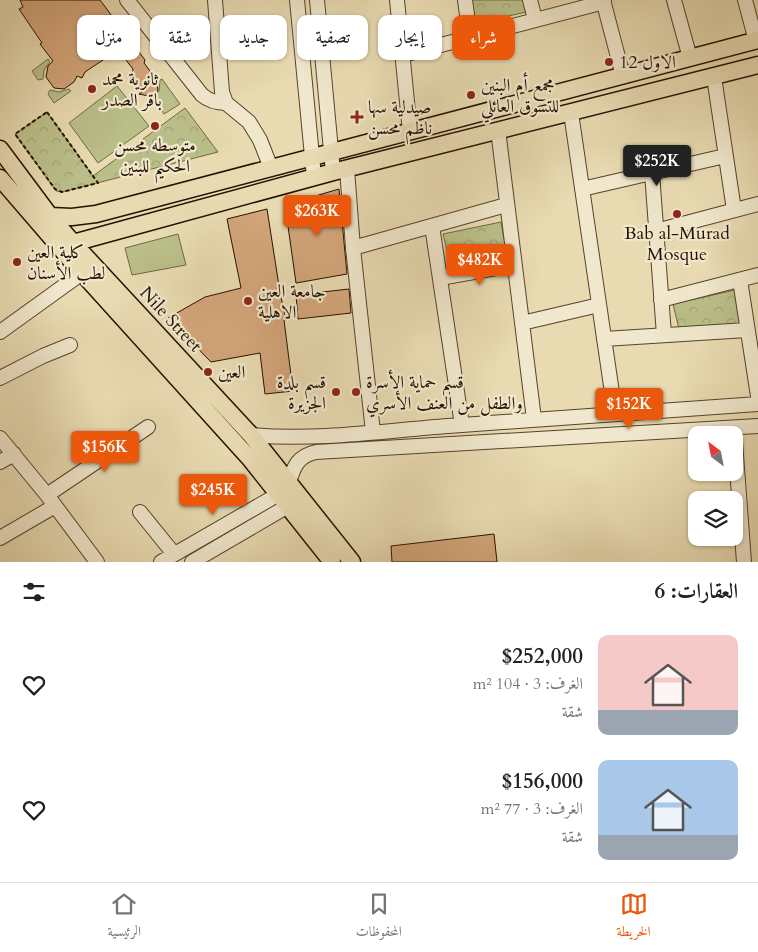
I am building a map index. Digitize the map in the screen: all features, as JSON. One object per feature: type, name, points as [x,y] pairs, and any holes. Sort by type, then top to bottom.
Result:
[{"type":"main road","points":[[50,216],[72,218],[84,216],[757,41]]},
{"type":"main road","points":[[73,243],[340,170],[758,65]]},
{"type":"main road","name":"Nile Street","points":[[0,149],[50,216],[73,243],[252,435],[285,494],[332,562]]},
{"type":"main road","name":"Nile Street","points":[[0,178],[82,273],[251,460],[352,562]]},
{"type":"street","points":[[127,0],[202,95],[218,103],[226,103]]},
{"type":"street","points":[[215,0],[222,92],[226,103],[249,122],[260,140],[271,168]]},
{"type":"street","points":[[297,0],[314,177]]},
{"type":"street","points":[[317,0],[332,152],[340,170],[353,248],[373,432]]},
{"type":"street","points":[[398,0],[399,15]]},
{"type":"street","points":[[465,0],[467,15]]},
{"type":"street","points":[[530,0],[535,19]]},
{"type":"street","points":[[674,0],[690,58]]},
{"type":"street","points":[[745,0],[757,41]]},
{"type":"street","points":[[515,24],[603,1],[623,76]]},
{"type":"street","points":[[403,60],[410,132]]},
{"type":"street","points":[[714,77],[734,210]]},
{"type":"street","points":[[571,113],[604,339],[621,413],[632,426],[630,432],[625,434]]},
{"type":"street","points":[[498,130],[534,420]]},
{"type":"street","points":[[582,190],[725,156]]},
{"type":"street","points":[[652,173],[664,335]]},
{"type":"street","points":[[656,231],[758,204]]},
{"type":"street","points":[[353,248],[506,206]]},
{"type":"street","points":[[432,226],[462,425]]},
{"type":"street","points":[[440,278],[514,265]]},
{"type":"street","points":[[1,330],[82,273]]},
{"type":"street","points":[[661,300],[758,275]]},
{"type":"street","points":[[740,280],[758,396]]},
{"type":"street","points":[[522,322],[599,305]]},
{"type":"street","points":[[604,339],[748,330]]},
{"type":"street","points":[[0,378],[43,356],[70,345]]},
{"type":"street","points":[[252,435],[275,437],[373,432],[758,404]]},
{"type":"street","points":[[645,412],[642,426],[648,433]]},
{"type":"street","points":[[743,427],[758,426]]},
{"type":"street","points":[[0,538],[148,427]]},
{"type":"street","points":[[192,562],[272,516],[285,494],[296,462],[302,457],[316,452],[688,431]]},
{"type":"street","points":[[0,438],[51,500],[97,562]]},
{"type":"street","points":[[0,462],[14,454]]},
{"type":"street","points":[[738,481],[744,562]]},
{"type":"street","points":[[161,562],[265,503],[285,494]]},
{"type":"street","points":[[265,503],[272,507],[272,516]]},
{"type":"street","points":[[140,512],[174,554]]},
{"type":"path","points":[[47,112],[98,183],[62,192],[56,191],[16,134],[29,125],[47,112]]},
{"type":"green space","points":[[471,0],[523,0],[526,12],[513,15],[473,15]]},
{"type":"green space","points":[[48,59],[50,62],[44,70],[43,79],[38,80],[32,71]]},
{"type":"green space","points":[[162,79],[180,104],[164,114],[153,98],[159,91],[160,80]]},
{"type":"green space","points":[[117,86],[149,126],[98,163],[69,123]]},
{"type":"green space","points":[[69,89],[71,91],[54,103],[48,94],[50,90],[59,92]]},
{"type":"green space","points":[[185,108],[218,152],[62,192],[56,191],[15,134],[47,112],[93,176]]},
{"type":"green space","points":[[501,222],[508,262],[452,273],[443,234]]},
{"type":"green space","points":[[178,234],[186,265],[132,275],[125,248]]},
{"type":"green space","points":[[735,290],[742,323],[679,329],[673,304]]},
{"type":"building","points":[[20,0],[100,0],[111,15],[77,15],[77,60],[103,60],[85,72],[82,78],[77,76],[74,82],[64,89],[54,88],[46,77],[48,66],[53,61],[40,44],[42,43],[19,9],[23,7]]},
{"type":"building","points":[[140,53],[145,60],[144,63],[150,74],[158,79],[156,82],[157,93],[149,96],[139,94],[145,90],[131,78],[133,69],[126,60],[140,60]]},
{"type":"building","points":[[339,189],[347,274],[296,283],[285,205]]},
{"type":"building","points":[[267,209],[279,286],[277,286],[278,298],[281,297],[286,320],[284,320],[293,391],[265,394],[260,353],[211,362],[168,318],[205,297],[241,288],[227,219]]},
{"type":"building","points":[[349,289],[351,313],[298,319],[296,295]]},
{"type":"building","points":[[494,534],[497,562],[392,562],[391,546]]},
{"type":"place","name":"الاول 12","points":[[609,62]]},
{"type":"place","name":"ثانوية محمد باقر الصدر","points":[[92,89]]},
{"type":"place","name":"مجمع أم البنين للتسوق العائلي","points":[[471,95]]},
{"type":"place","name":"صيدلية سها ناظم محسن","points":[[357,117]]},
{"type":"place","name":"متوسطه محسن الحكيم للبنين","points":[[155,126]]},
{"type":"place","name":"Bab al-Murad Mosque","points":[[677,214]]},
{"type":"place","name":"كلية العين لطب الأسنان","points":[[17,262]]},
{"type":"place","name":"جامعة العين الاهلية","points":[[248,301]]},
{"type":"place","name":"العين","points":[[208,372]]},
{"type":"place","name":"قسم بلدة الجزيرة","points":[[336,392]]},
{"type":"place","name":"قسم حماية الأسرة والطفل من العنف الأسري","points":[[356,392]]}]
